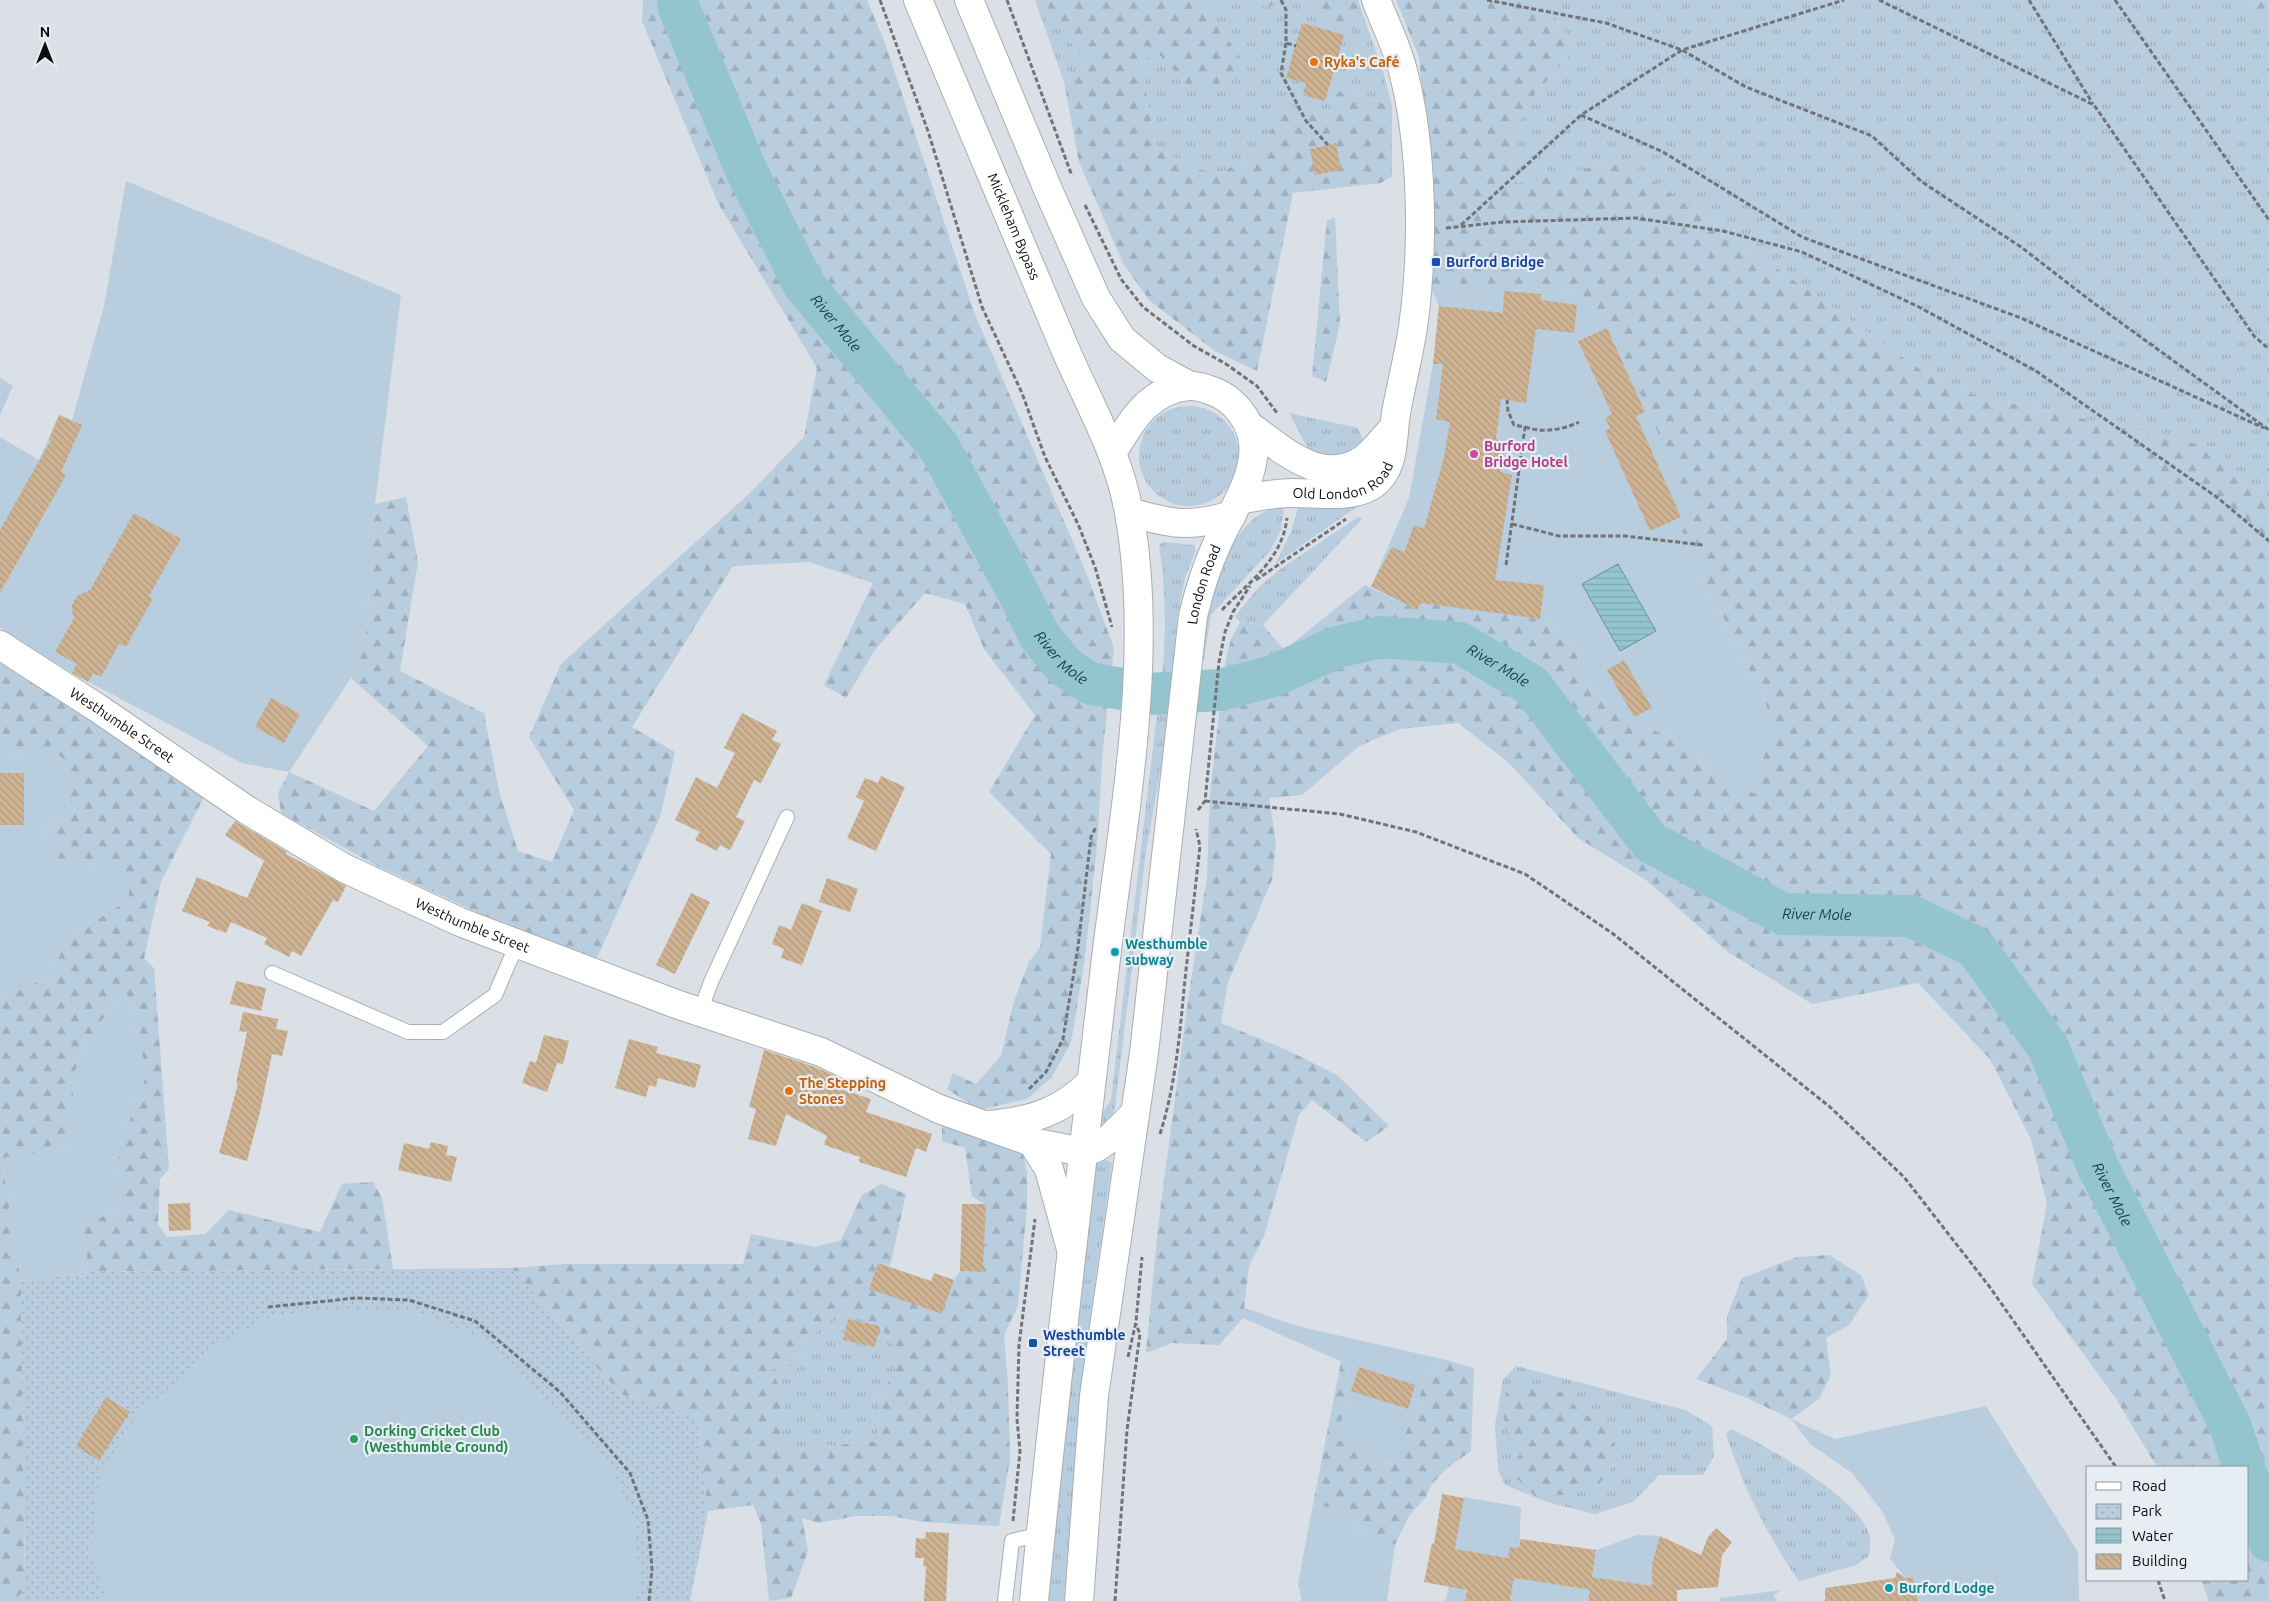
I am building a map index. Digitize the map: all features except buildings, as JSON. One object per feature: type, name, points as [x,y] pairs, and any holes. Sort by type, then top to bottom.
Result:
[{"type":"main road","name":"Mickleham Bypass","points":[[918,0],[1065,349],[1112,453]]},
{"type":"main road","points":[[970,0],[1049,192],[1096,298],[1122,339],[1157,368],[1190,386],[1210,390],[1228,398],[1243,412],[1251,427],[1254,449],[1249,474],[1235,508],[1192,524],[1172,523],[1129,512]]},
{"type":"main road","points":[[1376,0],[1403,70],[1417,153],[1418,234],[1413,327],[1393,428]]},
{"type":"main road","points":[[1034,1601],[1071,1249],[1131,752],[1139,652],[1136,568],[1129,512],[1112,453],[1133,419],[1148,402],[1166,391],[1190,386]]},
{"type":"main road","name":"Old London Road","points":[[1251,427],[1295,460],[1319,468],[1341,469],[1364,459],[1393,428]]},
{"type":"main road","name":"Old London Road","points":[[1235,508],[1291,492],[1339,495],[1368,487],[1381,478],[1392,454],[1393,428]]},
{"type":"main road","name":"London Road","points":[[1134,1114],[1144,1053],[1193,616],[1201,581],[1235,508]]},
{"type":"main road","name":"Westhumble Street","points":[[0,645],[96,706],[247,810],[344,868],[460,922],[516,944],[700,1012],[821,1052],[939,1109],[1032,1142],[1083,1152]]},
{"type":"main road","name":"Westhumble Street","points":[[985,1125],[1018,1122],[1055,1110],[1075,1099],[1092,1082]]},
{"type":"main road","points":[[1083,1152],[1096,1148],[1109,1139],[1134,1114]]},
{"type":"main road","points":[[1079,1601],[1094,1396],[1134,1114]]},
{"type":"main road","points":[[1032,1142],[1049,1169],[1071,1249]]},
{"type":"lane","points":[[700,1012],[711,982],[787,817]]},
{"type":"lane","points":[[272,974],[408,1032],[443,1032],[495,995],[516,944]]},
{"type":"lane","points":[[1005,1601],[1012,1541],[1041,1534]]},
{"type":"path","points":[[880,0],[928,131],[982,306],[1022,393],[1045,457],[1078,524],[1095,567],[1113,631]]},
{"type":"path","points":[[1007,0],[1074,180]]},
{"type":"path","points":[[1281,0],[1286,10],[1286,43],[1281,73],[1306,121],[1328,145]]},
{"type":"path","points":[[1487,0],[1606,23],[1682,50],[1746,87],[1872,136],[1922,182],[2021,247],[2091,301],[2269,430]]},
{"type":"path","points":[[1844,0],[1682,50],[1581,115],[1461,225],[1636,218],[1723,231],[1802,252],[1919,307],[2036,370],[2218,498],[2269,541]]},
{"type":"path","points":[[1879,0],[2094,105]]},
{"type":"path","points":[[2029,0],[2094,105],[2254,336],[2269,349]]},
{"type":"path","points":[[2115,0],[2269,220]]},
{"type":"path","points":[[1286,43],[1296,46]]},
{"type":"path","points":[[1581,115],[1663,152],[1802,237],[2021,318],[2269,430]]},
{"type":"path","points":[[1082,197],[1121,279],[1143,306],[1194,346],[1226,364],[1257,386],[1280,416]]},
{"type":"path","points":[[1507,400],[1508,411],[1514,425],[1536,430],[1548,430],[1568,427],[1579,422]]},
{"type":"path","points":[[1506,565],[1525,427]]},
{"type":"path","points":[[1291,492],[1286,530],[1276,554],[1252,583],[1233,612],[1225,632],[1219,662],[1205,801],[1340,814],[1416,832],[1525,874],[1612,933],[1830,1106],[1904,1177],[1989,1286],[2115,1466]]},
{"type":"path","points":[[1219,613],[1252,583],[1315,542],[1349,517]]},
{"type":"path","points":[[1512,524],[1558,536],[1625,536],[1703,545]]},
{"type":"path","points":[[1024,1092],[1031,1088],[1046,1072],[1063,1039],[1078,947],[1091,837],[1100,820]]},
{"type":"path","points":[[1158,1139],[1171,1092],[1183,1005],[1200,846],[1195,824]]},
{"type":"path","points":[[1012,1541],[1020,1450],[1017,1419],[1019,1346],[1036,1211]]},
{"type":"path","points":[[1126,1366],[1136,1322],[1142,1255]]},
{"type":"path","points":[[268,1307],[356,1298],[409,1300],[475,1321],[560,1392],[630,1473],[648,1520],[652,1569],[649,1601]]},
{"type":"path","points":[[1115,1601],[1127,1430],[1140,1334],[1136,1322]]},
{"type":"path","points":[[2158,1581],[2165,1601]]},
{"type":"green space","points":[[643,0],[867,0],[885,43],[974,312],[1085,570],[1114,648],[1103,748],[1097,846],[1085,958],[1071,1043],[1051,1078],[1027,1099],[979,1110],[947,1089],[953,1073],[976,1084],[1001,1056],[1014,1001],[1029,962],[1040,947],[1051,854],[989,792],[1035,715],[984,649],[965,604],[925,593],[874,651],[846,698],[824,685],[873,583],[809,562],[733,566],[632,727],[675,752],[660,817],[596,960],[481,914],[379,867],[281,813],[278,793],[289,772],[374,811],[428,746],[351,678],[365,647],[375,504],[406,497],[418,562],[400,671],[484,713],[499,791],[518,851],[552,862],[574,810],[529,737],[561,664],[751,492],[804,437],[817,368],[718,203],[642,21]]},
{"type":"green space","points":[[1035,0],[1358,0],[1384,75],[1392,106],[1338,91],[1326,115],[1283,105],[1262,149],[1221,173],[1196,169],[1156,148],[1141,60],[1098,51],[1064,82]]},
{"type":"green space","points":[[1048,0],[1211,0],[1210,13],[1237,53],[1231,81],[1192,91],[1159,54],[1141,60],[1156,148],[1196,169],[1221,173],[1262,149],[1283,105],[1326,115],[1338,91],[1392,106],[1392,176],[1381,183],[1293,193],[1257,371],[1215,351],[1150,301],[1124,265],[1079,162],[1064,82],[1086,62],[1049,15]]},
{"type":"green space","points":[[1250,0],[1358,0],[1367,29],[1339,29],[1301,2],[1254,8]]},
{"type":"green space","points":[[1396,0],[1536,0],[1577,47],[1527,103],[1509,149],[1517,184],[1623,160],[1948,389],[2216,448],[2269,503],[2269,1601],[2209,1601],[2201,1581],[2249,1581],[2249,1466],[2156,1466],[2115,1397],[2032,1284],[2047,1204],[2031,1139],[1990,1059],[1918,983],[1812,1004],[1728,952],[1646,880],[1578,838],[1509,763],[1458,723],[1400,729],[1359,746],[1302,795],[1269,798],[1276,843],[1272,880],[1228,982],[1221,1023],[1285,1049],[1337,1075],[1389,1126],[1366,1142],[1312,1100],[1299,1115],[1264,1236],[1249,1266],[1243,1318],[1219,1345],[1172,1343],[1146,1353],[1158,1227],[1188,1000],[1207,876],[1210,793],[1225,663],[1231,639],[1240,622],[1263,625],[1284,650],[1365,585],[1417,610],[1421,603],[1540,619],[1577,652],[1583,683],[1627,720],[1667,735],[1719,776],[1773,720],[1682,532],[1577,290],[1431,288],[1432,205],[1419,57]]},
{"type":"green space","points":[[1536,0],[2244,0],[2269,31],[2269,503],[2216,448],[1948,389],[1623,160],[1517,185],[1509,149],[1527,103],[1577,47]]},
{"type":"green space","points":[[2244,0],[2269,0],[2269,31]]},
{"type":"green space","points":[[126,181],[401,295],[375,504],[365,647],[351,678],[289,772],[242,763],[72,673],[0,628],[0,437],[39,460],[59,415],[72,420],[104,306]]},
{"type":"green space","points":[[1335,218],[1340,324],[1326,382],[1312,376],[1327,220]]},
{"type":"green space","points":[[1431,288],[1577,290],[1606,318],[1693,510],[1682,532],[1773,720],[1755,794],[1719,776],[1667,735],[1627,720],[1583,683],[1577,652],[1540,619],[1421,603],[1417,610],[1371,587],[1409,498],[1433,364],[1439,306]]},
{"type":"green space","points":[[0,378],[13,386],[0,415]]},
{"type":"green space","points":[[1189,406],[1199,407],[1217,414],[1231,428],[1238,446],[1238,466],[1231,484],[1217,498],[1199,505],[1189,506],[1179,505],[1161,498],[1147,484],[1140,466],[1139,456],[1140,446],[1147,428],[1161,414],[1179,407]]},
{"type":"green space","points":[[1289,413],[1358,428],[1363,440],[1339,456],[1311,455]]},
{"type":"green space","points":[[1299,504],[1358,506],[1275,564],[1291,532]]},
{"type":"green space","points":[[1284,505],[1281,530],[1270,551],[1211,615],[1204,660],[1199,660],[1213,591],[1221,567],[1232,545],[1246,527],[1263,513]]},
{"type":"green space","points":[[1358,517],[1362,519],[1263,625],[1240,622],[1235,616],[1259,587],[1279,570]]},
{"type":"green space","points":[[1163,542],[1194,545],[1196,550],[1185,578],[1178,614],[1165,746],[1146,851],[1114,1116],[1098,1133],[1101,1115],[1111,1100],[1164,655],[1163,573],[1159,545]]},
{"type":"green space","points":[[0,655],[204,797],[161,882],[144,958],[154,968],[169,1169],[160,1179],[158,1224],[167,1237],[205,1234],[229,1210],[320,1232],[342,1184],[373,1182],[382,1198],[393,1269],[89,1272],[81,1223],[121,1210],[118,1151],[147,1073],[125,988],[103,1019],[75,1071],[69,1148],[2,1159],[21,1282],[25,1588],[16,1601],[0,1601],[0,999],[52,975],[66,940],[127,900],[111,861],[84,865],[58,859],[43,835],[68,801],[20,760],[0,749]]},
{"type":"green space","points":[[41,746],[63,758],[68,801],[43,835],[64,845],[58,859],[84,865],[111,861],[132,875],[128,900],[66,940],[52,975],[0,999],[0,749],[20,760]]},
{"type":"green space","points":[[125,987],[147,1073],[118,1151],[121,1210],[81,1224],[89,1272],[21,1282],[2,1158],[69,1148],[75,1071],[103,1019]]},
{"type":"green space","points":[[942,1121],[1023,1153],[1027,1173],[1027,1206],[1018,1305],[1004,1336],[1008,1384],[1010,1459],[999,1526],[923,1522],[891,1516],[857,1516],[818,1523],[802,1518],[808,1551],[791,1598],[769,1601],[761,1524],[753,1505],[708,1511],[697,1421],[620,1394],[512,1268],[564,1264],[743,1264],[751,1234],[816,1247],[841,1240],[862,1195],[881,1184],[906,1194],[890,1266],[878,1263],[869,1289],[942,1314],[954,1280],[960,1271],[983,1272],[986,1205],[972,1196],[965,1148],[942,1141]],"holes":[[[842,1312],[880,1326],[894,1347],[895,1370],[880,1396],[878,1441],[782,1450],[784,1394],[770,1369],[796,1365],[814,1334],[825,1323]]]},
{"type":"green space","points":[[1106,1160],[1112,1163],[1089,1326],[1078,1438],[1066,1601],[1047,1601],[1060,1464],[1095,1164]]},
{"type":"green space","points":[[1829,1255],[1861,1275],[1869,1295],[1849,1325],[1826,1338],[1831,1375],[1819,1399],[1791,1419],[1747,1398],[1696,1379],[1727,1339],[1727,1316],[1742,1278],[1797,1257]]},
{"type":"green space","name":"Dorking Cricket Club (Westhumble Ground)","points":[[512,1268],[620,1394],[697,1420],[708,1511],[690,1601],[16,1601],[25,1587],[21,1282],[89,1272]]},
{"type":"green space","name":"Dorking Cricket Club (Westhumble Ground)","points":[[350,1308],[421,1313],[487,1340],[609,1463],[634,1518],[640,1592],[634,1601],[108,1601],[91,1557],[99,1477],[137,1416],[217,1345],[273,1315]]},
{"type":"green space","points":[[1244,1308],[1301,1327],[1442,1359],[1424,1384],[1394,1465],[1339,1440],[1349,1365],[1243,1318]]},
{"type":"green space","points":[[842,1312],[880,1326],[894,1347],[895,1370],[880,1396],[878,1441],[781,1450],[784,1394],[770,1369],[796,1365],[814,1334],[825,1323]]},
{"type":"green space","points":[[1442,1359],[1474,1368],[1471,1451],[1447,1468],[1431,1485],[1426,1497],[1409,1516],[1395,1545],[1365,1537],[1345,1511],[1313,1504],[1341,1362],[1349,1365],[1339,1440],[1393,1465],[1424,1384]]},
{"type":"green space","points":[[1516,1366],[1685,1410],[1712,1426],[1714,1456],[1703,1475],[1659,1475],[1633,1502],[1595,1514],[1547,1502],[1505,1485],[1498,1470],[1495,1425],[1503,1379]]},
{"type":"green space","points":[[1530,1387],[1562,1392],[1580,1411],[1611,1431],[1615,1451],[1612,1467],[1606,1477],[1597,1485],[1573,1493],[1536,1497],[1509,1471],[1520,1454],[1505,1424],[1503,1416],[1504,1400],[1507,1391]]},
{"type":"green space","points":[[1986,1406],[2078,1552],[2079,1601],[1918,1601],[1913,1577],[1906,1578],[1890,1559],[1895,1539],[1882,1511],[1852,1473],[1810,1444],[1791,1419],[1835,1439]]},
{"type":"green space","points":[[1731,1429],[1788,1460],[1831,1490],[1849,1506],[1863,1522],[1870,1537],[1869,1556],[1856,1565],[1799,1581],[1766,1529],[1748,1491],[1726,1434]]},
{"type":"green space","points":[[1464,1497],[1521,1507],[1519,1548],[1508,1558],[1473,1552],[1465,1601],[1446,1601]]},
{"type":"green space","points":[[1313,1504],[1345,1511],[1365,1537],[1395,1545],[1387,1601],[1302,1601],[1298,1584]]},
{"type":"green space","points":[[1637,1535],[1660,1536],[1652,1563],[1652,1592],[1636,1584],[1592,1577],[1596,1550]]},
{"type":"green space","points":[[1514,1578],[1590,1590],[1588,1601],[1510,1601]]},
{"type":"green space","points":[[1781,1590],[1773,1596],[1778,1601],[1720,1601],[1720,1598]]},
{"type":"water","points":[[1618,564],[1656,631],[1620,651],[1582,584]]},
{"type":"waterway","name":"River Mole","points":[[678,0],[679,8],[746,170],[804,285],[939,447],[1018,592],[1039,635],[1064,666],[1089,683],[1149,694],[1220,690],[1273,676],[1337,647],[1381,637],[1460,643],[1531,685],[1650,842],[1783,914],[1911,916],[1975,947],[2048,1047],[2098,1167],[2230,1425],[2244,1466]]},
{"type":"waterway","name":"River Mole","points":[[2249,1481],[2269,1541]]},
{"type":"place","name":"Ryka's Café","points":[[1314,62]]},
{"type":"place","name":"Burford Bridge","points":[[1436,262]]},
{"type":"place","name":"Burford Bridge Hotel","points":[[1474,454]]},
{"type":"place","name":"Westhumble subway","points":[[1115,952]]},
{"type":"place","name":"The Stepping Stones","points":[[789,1091]]},
{"type":"place","name":"Westhumble Street","points":[[1033,1343]]},
{"type":"place","name":"Dorking Cricket Club (Westhumble Ground)","points":[[354,1439]]},
{"type":"place","name":"Burford Lodge","points":[[1889,1588]]}]
